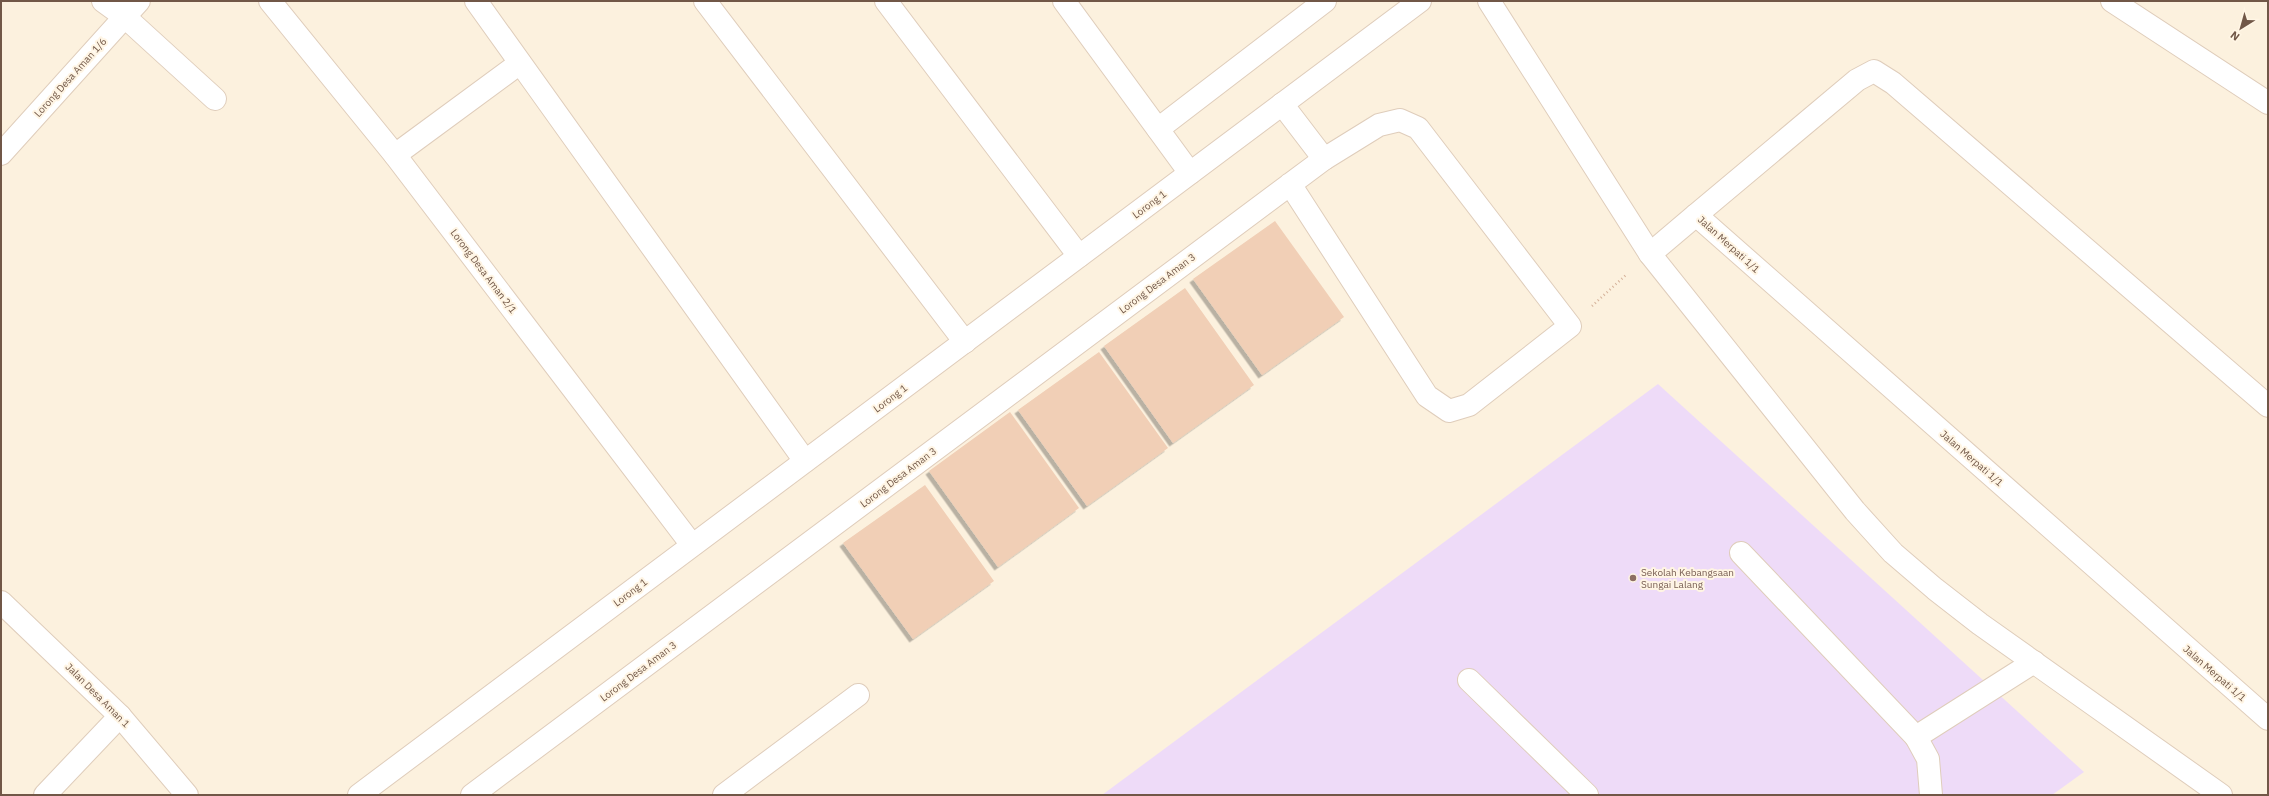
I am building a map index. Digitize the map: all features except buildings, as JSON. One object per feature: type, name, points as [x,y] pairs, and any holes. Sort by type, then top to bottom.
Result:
[{"type":"street","points":[[103,1],[125,17],[215,99]]},
{"type":"street","name":"Lorong Desa Aman 1/6","points":[[1,154],[140,1]]},
{"type":"street","name":"Lorong Desa Aman 2/1","points":[[270,1],[395,154],[692,545]]},
{"type":"street","points":[[476,1],[805,461]]},
{"type":"street","points":[[705,1],[964,342]]},
{"type":"street","points":[[886,1],[1079,256]]},
{"type":"street","points":[[1064,1],[1190,173]]},
{"type":"street","points":[[1158,129],[1325,1]]},
{"type":"street","name":"Lorong 1","points":[[359,795],[1420,1]]},
{"type":"street","points":[[1489,1],[1650,254],[1855,511],[1893,553],[1935,590],[2221,795]]},
{"type":"street","points":[[2112,1],[2126,12],[2268,103]]},
{"type":"street","points":[[395,154],[520,62]]},
{"type":"street","name":"Jalan Merpati 1/1","points":[[2268,406],[1893,83],[1874,71],[1857,80],[1696,215],[2268,719]]},
{"type":"street","points":[[1282,104],[1324,159]]},
{"type":"street","name":"Lorong Desa Aman 3","points":[[472,795],[1290,184],[1324,159],[1379,125],[1400,120],[1418,128],[1570,326]]},
{"type":"street","points":[[1290,184],[1427,396],[1449,411],[1469,405],[1570,326]]},
{"type":"street","points":[[1650,254],[1696,215]]},
{"type":"street","points":[[1741,553],[1916,737],[1928,759],[1931,795]]},
{"type":"street","name":"Jalan Desa Aman 1","points":[[5,614],[120,716],[187,795]]},
{"type":"street","points":[[1916,737],[2034,662]]},
{"type":"street","points":[[1469,680],[1587,795]]},
{"type":"street","points":[[724,795],[858,694]]},
{"type":"street","points":[[46,795],[120,716]]},
{"type":"path","points":[[1570,326],[1650,254]]},
{"type":"shaded area","name":"Sekolah Kebangsaan Sungai Lalang","points":[[1658,384],[2084,772],[2052,795],[1102,795]]},
{"type":"place","name":"Sekolah Kebangsaan Sungai Lalang","points":[[1633,578]]}]
